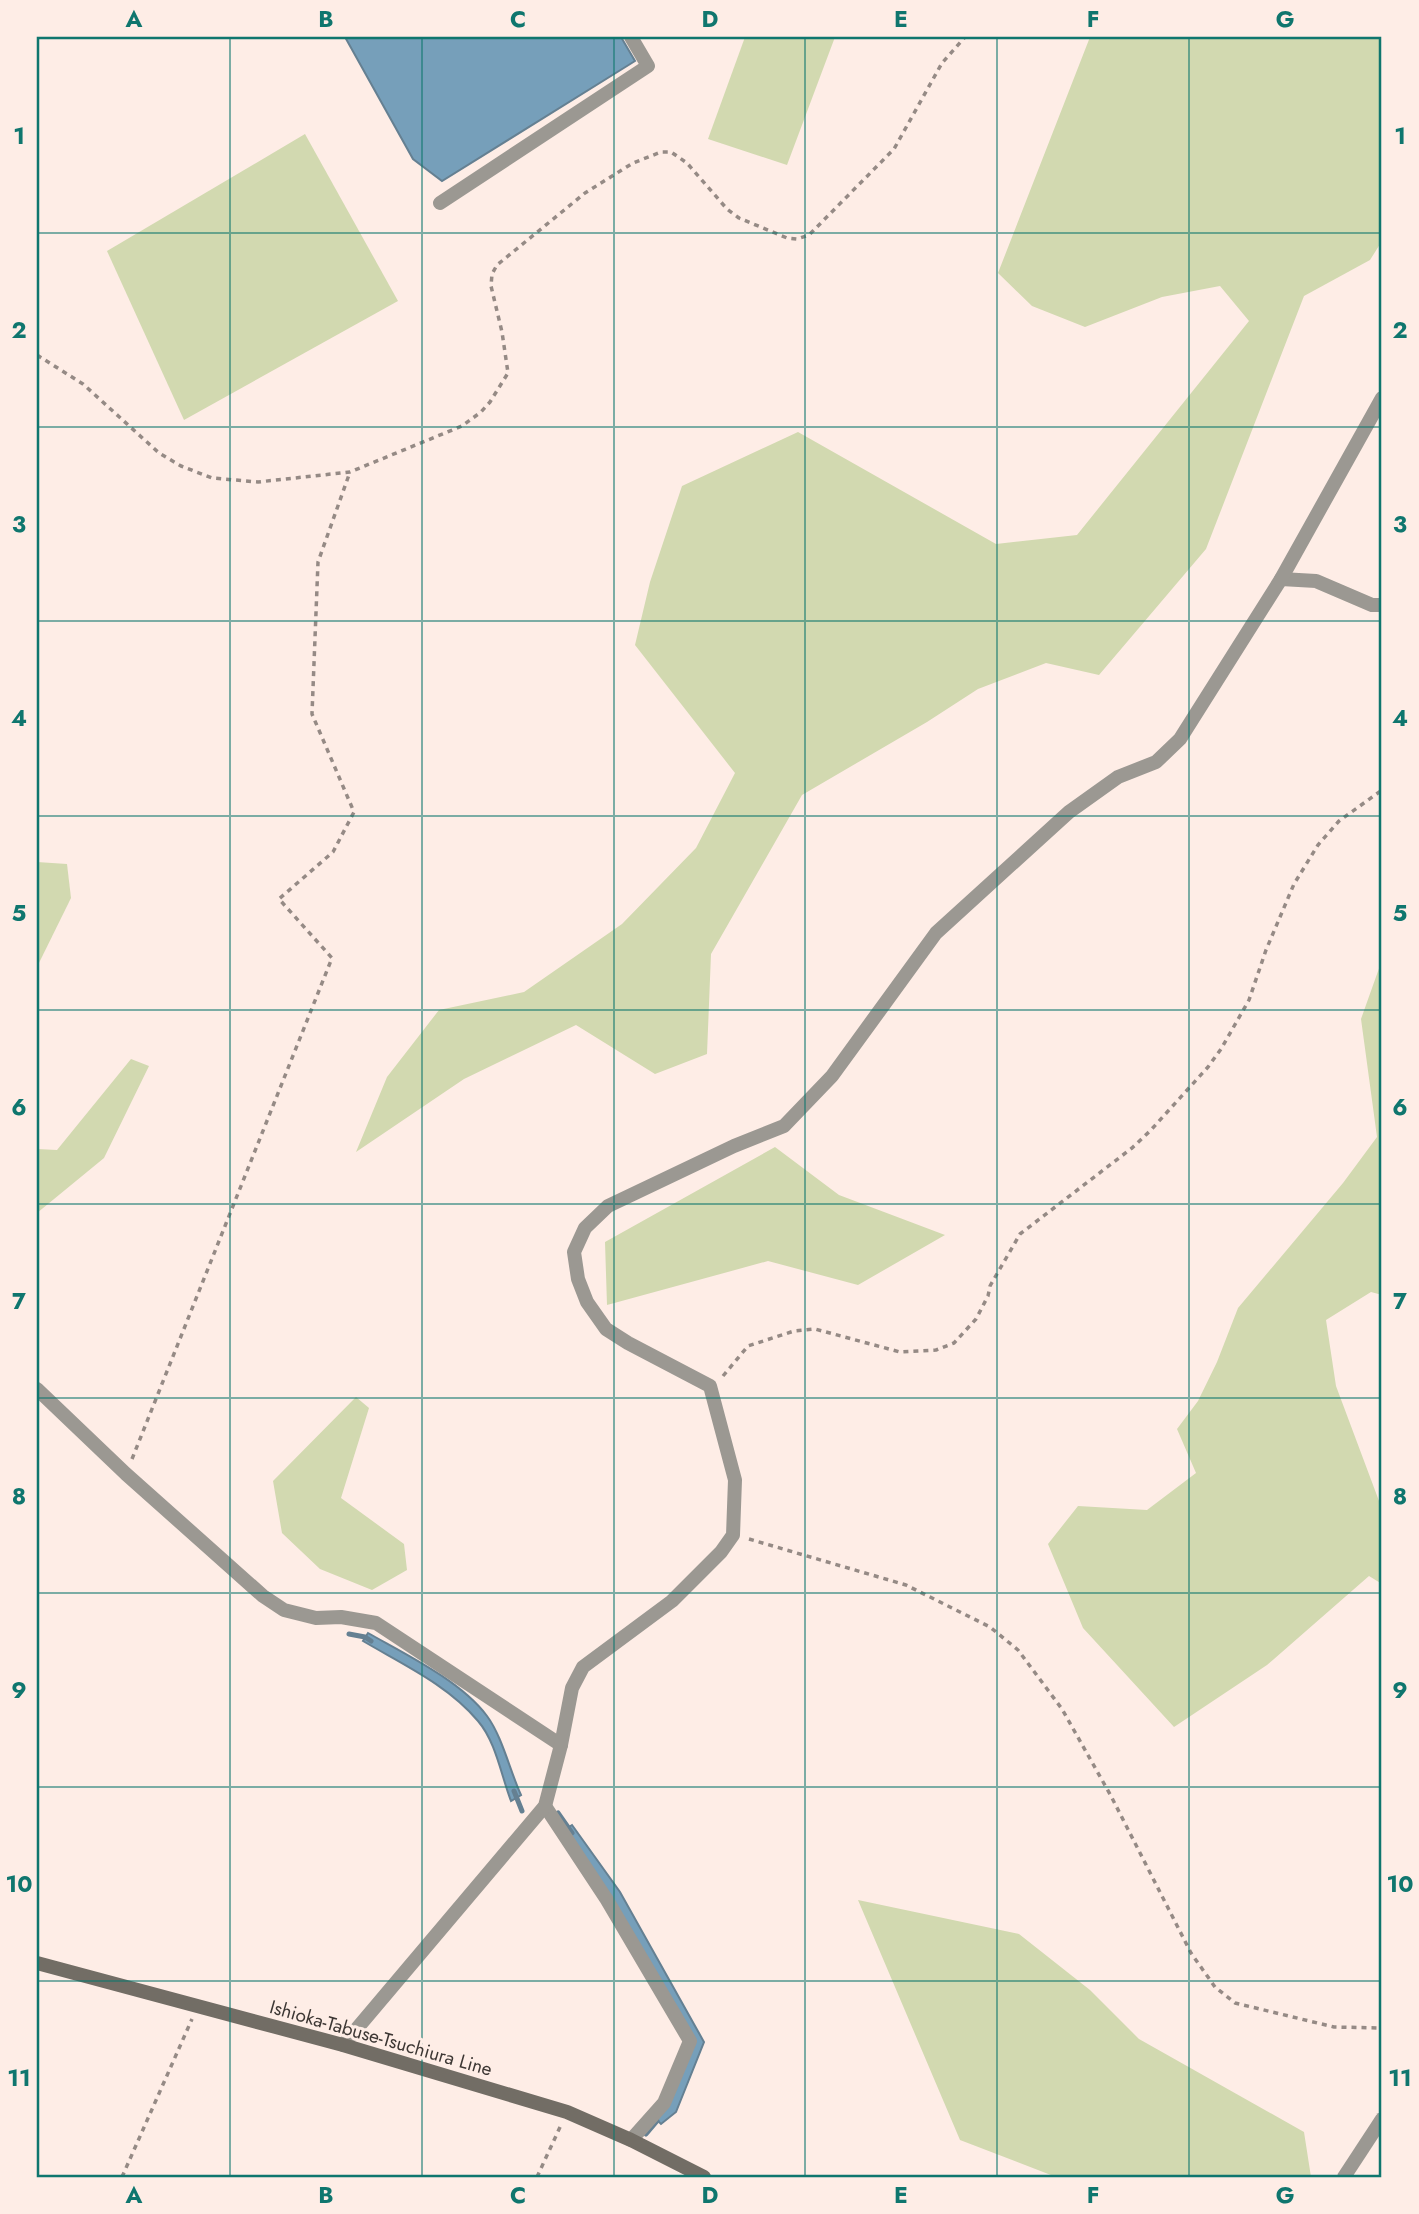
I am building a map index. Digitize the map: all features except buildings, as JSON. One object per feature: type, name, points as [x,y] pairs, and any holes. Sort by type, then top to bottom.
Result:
[{"type":"main road","name":"Ishioka-Tabuse-Tsuchiura Line","points":[[37,1963],[343,2045],[567,2112],[631,2140],[704,2177]]},
{"type":"street","points":[[440,203],[648,66],[631,37]]},
{"type":"street","points":[[343,2045],[545,1806],[572,1688],[583,1667],[671,1601],[720,1552],[733,1535],[735,1480],[710,1386],[606,1329],[587,1301],[578,1279],[574,1252],[585,1228],[608,1206],[734,1146],[784,1126],[832,1076],[936,933],[1069,812],[1118,777],[1156,762],[1180,739],[1281,579],[1382,398]]},
{"type":"street","points":[[1281,579],[1316,581],[1372,605],[1382,605]]},
{"type":"street","points":[[37,1389],[126,1474],[263,1596],[284,1610],[316,1618],[341,1617],[376,1623],[561,1745]]},
{"type":"street","points":[[545,1806],[607,1900],[690,2041],[664,2103],[631,2140]]},
{"type":"street","points":[[1344,2177],[1382,2119]]},
{"type":"path","points":[[37,355],[83,384],[159,453],[181,466],[212,478],[258,482],[351,472],[461,426],[490,402],[508,373],[491,286],[492,274],[497,265],[517,247],[584,193],[633,163],[661,152],[671,152],[687,163],[727,209],[739,218],[787,238],[803,238],[894,149],[942,63],[965,37]]},
{"type":"path","points":[[126,1474],[332,958],[279,899],[333,852],[354,811],[312,714],[318,562],[351,472]]},
{"type":"path","points":[[710,1386],[748,1346],[794,1331],[816,1329],[900,1352],[936,1350],[954,1343],[976,1319],[990,1286],[1020,1234],[1132,1148],[1208,1067],[1249,1000],[1266,950],[1294,884],[1318,845],[1339,821],[1382,790]]},
{"type":"path","points":[[733,1535],[906,1586],[990,1627],[1018,1650],[1062,1709],[1111,1796],[1191,1953],[1215,1987],[1235,2003],[1334,2027],[1382,2028]]},
{"type":"path","points":[[122,2177],[198,2007]]},
{"type":"path","points":[[537,2177],[567,2112]]},
{"type":"green space","points":[[745,37],[835,37],[787,165],[708,139]]},
{"type":"green space","points":[[1090,37],[1382,37],[1382,241],[1370,260],[1304,296],[1206,549],[1099,675],[1046,663],[978,689],[802,795],[711,954],[707,1054],[655,1074],[576,1025],[464,1079],[356,1152],[387,1077],[439,1010],[524,992],[622,924],[696,848],[735,773],[635,645],[650,582],[682,486],[798,432],[996,544],[1077,535],[1249,321],[1220,286],[1162,297],[1085,327],[1032,306],[998,273]]},
{"type":"green space","points":[[305,134],[398,301],[184,420],[107,251]]},
{"type":"green space","points":[[37,862],[67,864],[71,898],[37,967]]},
{"type":"green space","points":[[1382,960],[1382,1295],[1371,1292],[1326,1320],[1336,1386],[1382,1509],[1382,1584],[1369,1576],[1267,1665],[1174,1727],[1083,1628],[1048,1544],[1078,1506],[1147,1510],[1196,1473],[1177,1429],[1198,1401],[1238,1308],[1343,1183],[1377,1137],[1361,1019]]},
{"type":"green space","points":[[131,1059],[149,1066],[104,1158],[37,1213],[37,1149],[57,1150]]},
{"type":"green space","points":[[775,1147],[839,1195],[945,1235],[858,1285],[768,1261],[607,1305],[605,1242]]},
{"type":"green space","points":[[356,1397],[369,1408],[341,1498],[404,1544],[407,1570],[372,1590],[320,1569],[282,1533],[273,1481]]},
{"type":"green space","points":[[858,1900],[1019,1934],[1090,1990],[1139,2039],[1304,2132],[1311,2177],[1056,2177],[960,2140]]},
{"type":"water","points":[[345,37],[621,37],[635,61],[442,181],[413,159]]},
{"type":"water","points":[[368,1633],[432,1669],[476,1703],[497,1733],[521,1795],[511,1801],[489,1739],[466,1708],[424,1676],[363,1641]]},
{"type":"water","points":[[572,1825],[620,1892],[704,2042],[676,2112],[661,2124],[654,2117],[695,2041],[564,1830]]},
{"type":"waterway","points":[[349,1634],[371,1641]]},
{"type":"waterway","points":[[514,1791],[522,1811]]},
{"type":"waterway","points":[[558,1813],[572,1833]]},
{"type":"waterway","points":[[646,2134],[657,2121]]}]
